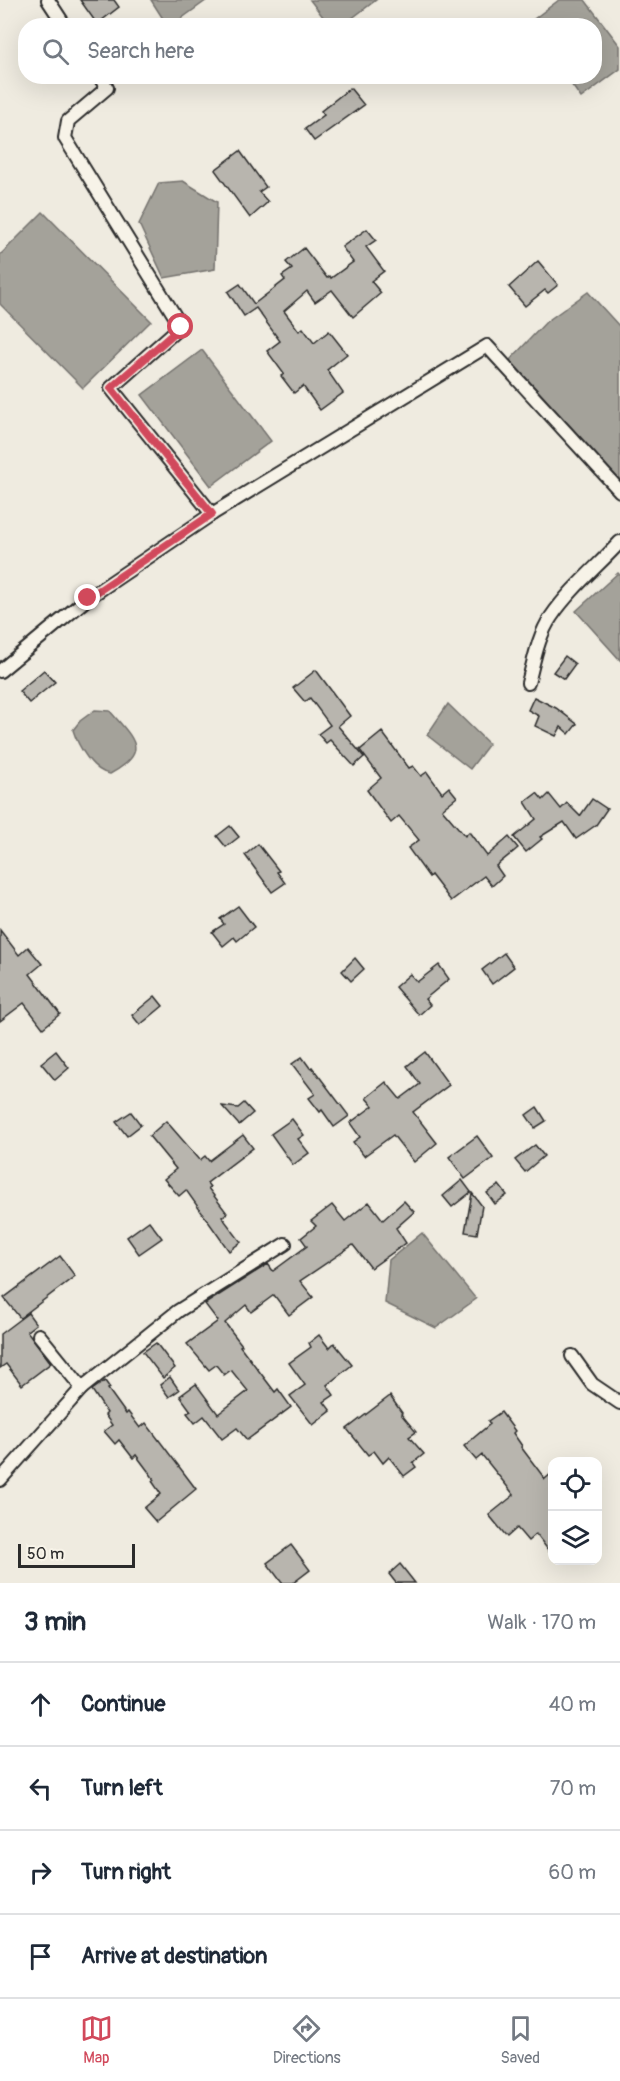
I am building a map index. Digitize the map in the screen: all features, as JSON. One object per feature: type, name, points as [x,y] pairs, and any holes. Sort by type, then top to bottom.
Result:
[{"type":"street","points":[[48,0],[60,18]]},
{"type":"street","points":[[104,84],[107,88],[68,121],[65,138],[181,327],[111,388],[212,514]]},
{"type":"street","points":[[0,671],[88,598],[212,514],[487,346],[620,491]]},
{"type":"street","points":[[528,683],[537,650],[550,619],[570,594],[620,542]]},
{"type":"street","points":[[0,1480],[82,1388],[178,1311],[285,1244]]},
{"type":"street","points":[[39,1335],[82,1388]]},
{"type":"street","points":[[572,1356],[592,1384],[620,1403]]},
{"type":"shaded area","points":[[151,0],[207,0],[182,18],[163,18]]},
{"type":"shaded area","points":[[310,0],[376,0],[352,18],[324,18]]},
{"type":"shaded area","points":[[559,0],[585,0],[599,18],[535,18]]},
{"type":"shaded area","points":[[602,22],[620,46],[620,69],[602,82]]},
{"type":"shaded area","points":[[571,84],[600,84],[581,98]]},
{"type":"shaded area","points":[[183,181],[217,202],[215,269],[164,278],[139,224],[159,183]]},
{"type":"shaded area","points":[[43,212],[151,321],[83,388],[0,304],[0,255]]},
{"type":"shaded area","points":[[588,292],[620,327],[620,483],[510,360],[546,322]]},
{"type":"shaded area","points":[[202,350],[271,441],[211,486],[142,395]]},
{"type":"shaded area","points":[[618,573],[620,575],[620,660],[576,611]]},
{"type":"shaded area","points":[[448,704],[489,744],[470,769],[427,735]]},
{"type":"shaded area","points":[[95,710],[110,711],[126,729],[134,744],[135,751],[131,758],[110,774],[98,769],[92,763],[82,750],[73,730],[80,721]]},
{"type":"shaded area","points":[[422,1233],[476,1299],[436,1328],[385,1303],[389,1260]]},
{"type":"building","points":[[80,0],[114,0],[119,7],[105,18],[93,18]]},
{"type":"building","points":[[350,88],[364,105],[314,141],[305,129],[324,115],[321,111]]},
{"type":"building","points":[[240,151],[266,187],[259,192],[268,202],[250,218],[215,170]]},
{"type":"building","points":[[367,229],[376,240],[366,247],[384,271],[371,281],[381,293],[353,317],[332,290],[315,302],[307,291],[284,311],[299,331],[303,328],[314,343],[329,331],[347,354],[327,370],[343,393],[320,410],[303,386],[294,393],[281,376],[284,374],[267,351],[280,341],[256,308],[244,316],[228,292],[240,284],[254,304],[285,280],[282,276],[292,269],[286,262],[304,248],[327,278],[330,276],[331,278],[353,262],[342,247]]},
{"type":"building","points":[[538,261],[558,285],[548,293],[545,290],[525,306],[509,287]]},
{"type":"building","points":[[565,656],[575,664],[564,679],[553,672]]},
{"type":"building","points":[[44,670],[55,682],[29,703],[19,691]]},
{"type":"building","points":[[316,670],[350,716],[338,726],[364,757],[354,766],[330,740],[326,743],[318,734],[330,725],[310,698],[305,702],[293,688]]},
{"type":"building","points":[[534,697],[556,708],[577,724],[569,734],[561,727],[556,736],[535,726],[539,716],[528,710]]},
{"type":"building","points":[[382,732],[409,768],[413,766],[421,776],[427,772],[442,793],[449,787],[457,797],[442,809],[465,836],[469,832],[487,856],[509,837],[518,848],[496,866],[503,876],[492,886],[484,876],[451,901],[431,875],[429,877],[408,848],[419,840],[399,816],[391,823],[367,790],[381,778],[360,750]]},
{"type":"building","points":[[537,793],[543,800],[549,794],[561,809],[567,803],[580,816],[592,799],[607,809],[596,825],[576,839],[564,822],[540,837],[542,839],[526,852],[514,837],[536,819],[525,802]]},
{"type":"building","points":[[230,826],[239,837],[226,847],[217,836]]},
{"type":"building","points":[[258,844],[279,871],[277,872],[285,883],[272,892],[245,855]]},
{"type":"building","points":[[238,906],[254,927],[237,941],[234,937],[223,946],[212,932],[224,924],[220,919]]},
{"type":"building","points":[[0,930],[19,955],[28,947],[42,964],[30,974],[60,1014],[43,1028],[24,1003],[0,1021]]},
{"type":"building","points":[[504,953],[514,967],[492,984],[482,970]]},
{"type":"building","points":[[355,958],[364,969],[351,981],[342,971]]},
{"type":"building","points":[[439,965],[449,979],[425,999],[430,1005],[419,1015],[395,987],[410,974],[417,982]]},
{"type":"building","points":[[155,996],[163,1006],[140,1025],[132,1015]]},
{"type":"building","points":[[56,1051],[69,1068],[55,1080],[41,1063]]},
{"type":"building","points":[[425,1052],[449,1085],[413,1112],[437,1143],[414,1162],[393,1135],[364,1156],[353,1142],[360,1137],[350,1123],[373,1106],[366,1098],[386,1082],[400,1099],[420,1084],[407,1066]]},
{"type":"building","points":[[302,1057],[349,1116],[334,1127],[322,1110],[320,1112],[309,1098],[315,1094],[292,1064]]},
{"type":"building","points":[[244,1103],[253,1113],[239,1125],[222,1106],[238,1108]]},
{"type":"building","points":[[537,1107],[546,1121],[535,1128],[526,1115]]},
{"type":"building","points":[[131,1112],[141,1125],[127,1136],[116,1122]]},
{"type":"building","points":[[292,1119],[304,1135],[298,1139],[309,1153],[293,1165],[271,1134]]},
{"type":"building","points":[[166,1121],[200,1160],[205,1156],[209,1161],[243,1135],[253,1148],[207,1183],[210,1187],[208,1188],[227,1213],[222,1217],[241,1242],[229,1251],[186,1190],[179,1196],[164,1179],[176,1169],[149,1136]]},
{"type":"building","points":[[477,1136],[493,1158],[465,1179],[449,1157]]},
{"type":"building","points":[[535,1145],[544,1156],[525,1172],[515,1160]]},
{"type":"building","points":[[462,1180],[471,1192],[452,1207],[443,1196]]},
{"type":"building","points":[[499,1185],[507,1195],[495,1204],[487,1193]]},
{"type":"building","points":[[472,1193],[482,1206],[477,1234],[465,1232]]},
{"type":"building","points":[[404,1201],[414,1212],[396,1228],[406,1243],[371,1268],[353,1245],[300,1281],[313,1297],[289,1315],[274,1295],[251,1312],[246,1305],[225,1323],[275,1392],[278,1389],[291,1407],[247,1440],[237,1428],[222,1439],[204,1416],[195,1423],[187,1413],[191,1411],[180,1396],[196,1384],[218,1414],[248,1391],[231,1370],[224,1375],[216,1365],[209,1370],[187,1344],[218,1321],[205,1304],[268,1264],[273,1271],[307,1246],[301,1238],[316,1226],[311,1221],[332,1205],[345,1221],[369,1202],[383,1220]]},
{"type":"building","points":[[149,1221],[162,1238],[139,1254],[127,1237]]},
{"type":"building","points":[[60,1256],[75,1276],[20,1318],[4,1298]]},
{"type":"building","points":[[28,1313],[36,1324],[27,1331],[51,1363],[22,1385],[6,1364],[0,1368],[0,1334]]},
{"type":"building","points":[[319,1335],[329,1348],[334,1343],[352,1365],[327,1385],[334,1395],[324,1402],[331,1411],[313,1425],[290,1396],[305,1385],[289,1363],[311,1347],[309,1343]]},
{"type":"building","points":[[156,1343],[175,1368],[163,1378],[143,1352]]},
{"type":"building","points":[[170,1377],[179,1390],[169,1397],[160,1385]]},
{"type":"building","points":[[105,1381],[126,1414],[128,1412],[140,1428],[146,1423],[196,1489],[156,1522],[144,1508],[161,1494],[152,1481],[154,1479],[136,1455],[133,1458],[119,1440],[115,1444],[104,1431],[112,1425],[92,1390]]},
{"type":"building","points":[[390,1396],[416,1432],[409,1437],[424,1454],[413,1463],[416,1467],[404,1476],[389,1457],[383,1463],[374,1451],[368,1455],[347,1429]]},
{"type":"building","points":[[501,1412],[515,1431],[513,1433],[521,1447],[545,1479],[548,1476],[548,1550],[536,1534],[528,1541],[517,1528],[507,1537],[489,1515],[514,1495],[482,1455],[476,1460],[464,1446],[490,1424],[488,1421]]},
{"type":"building","points":[[291,1545],[310,1570],[293,1583],[282,1583],[267,1563]]},
{"type":"building","points":[[400,1564],[415,1583],[396,1583],[389,1574]]},
{"type":"route","points":[[88,598],[212,514],[111,388],[181,327]]}]
